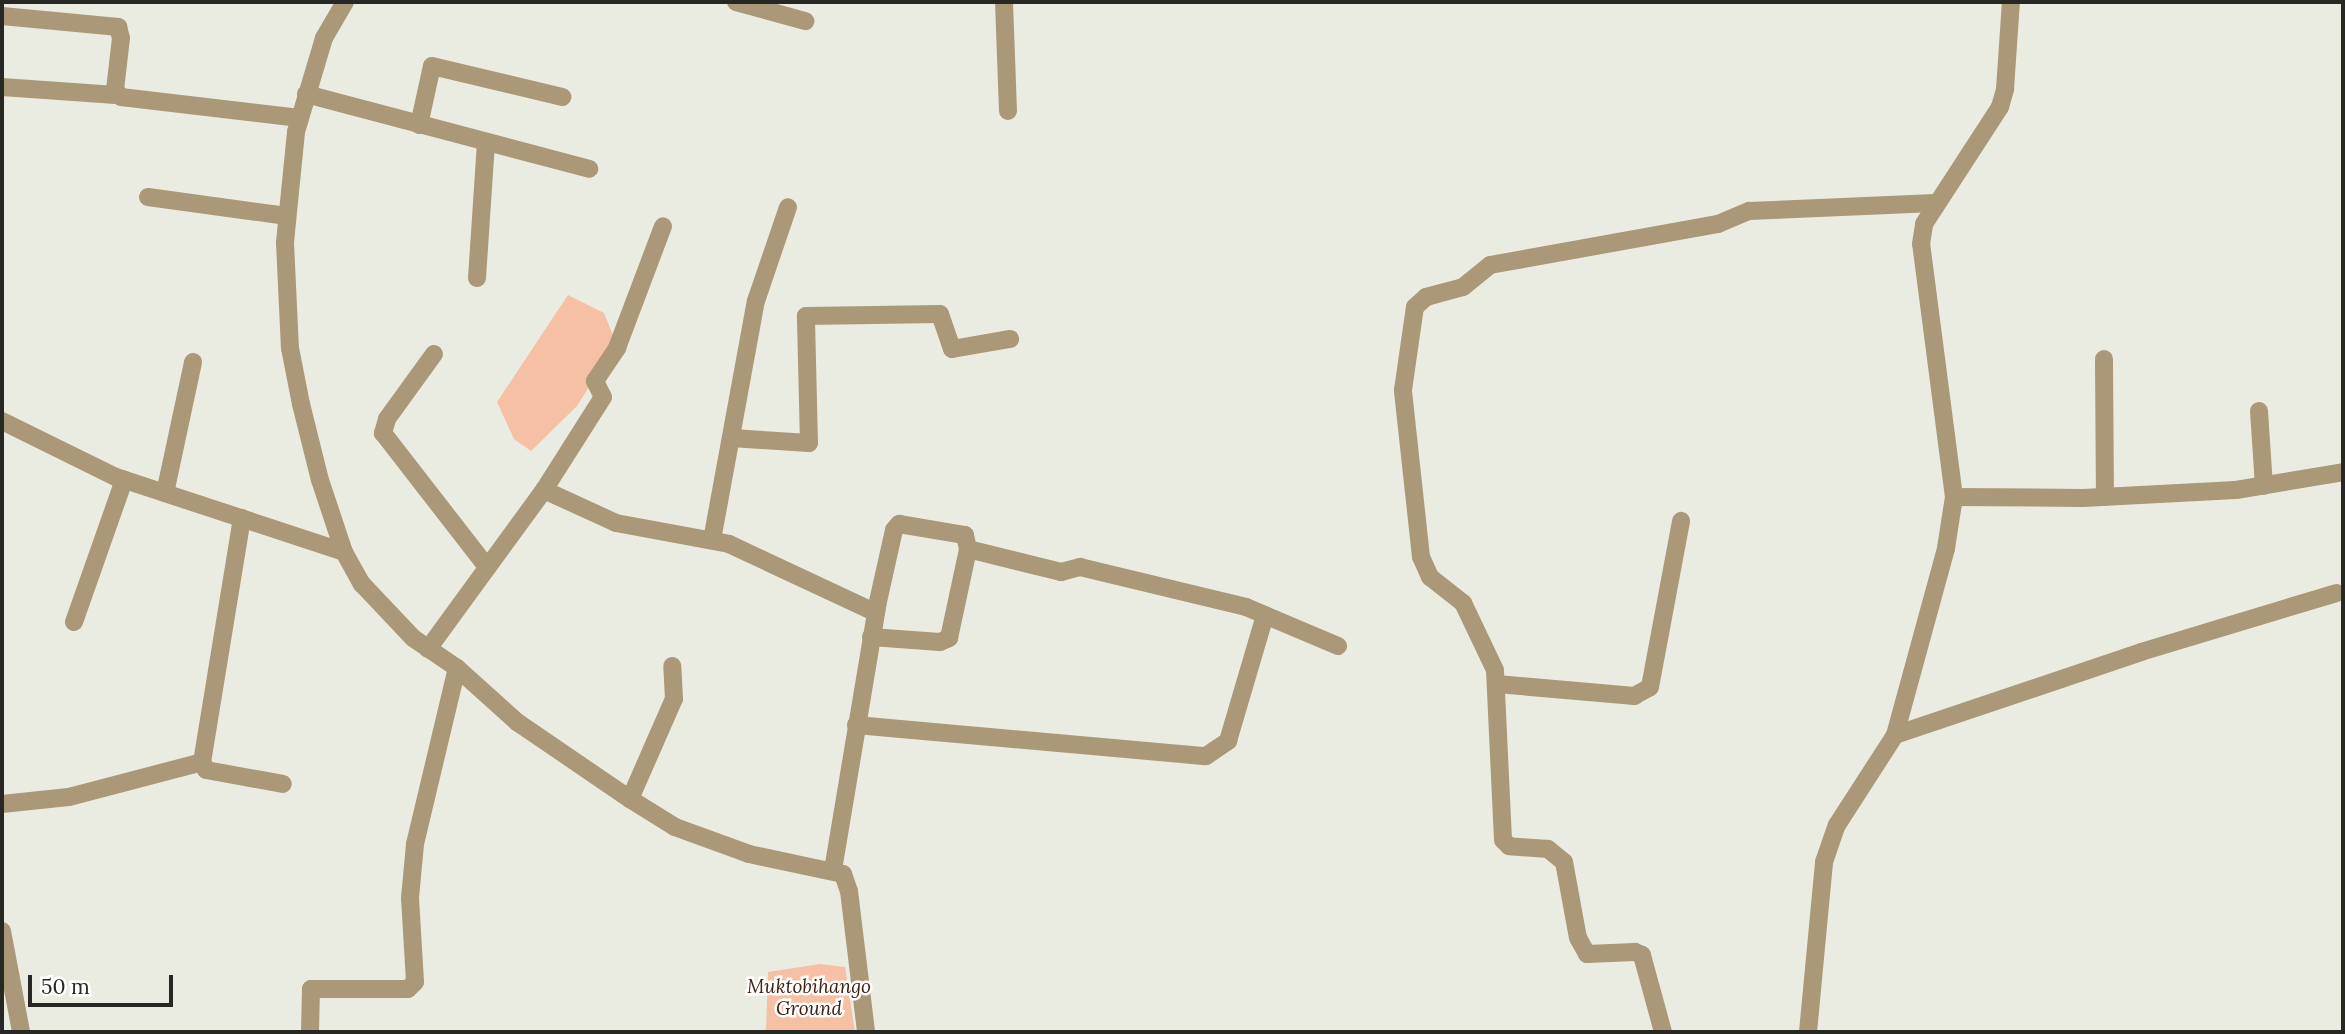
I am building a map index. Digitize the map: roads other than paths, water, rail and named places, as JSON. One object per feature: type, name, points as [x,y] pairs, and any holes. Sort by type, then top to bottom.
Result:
[{"type":"street","points":[[345,2],[324,38],[306,94],[300,118],[287,216],[290,348],[320,480],[344,552],[362,584],[428,649],[457,668],[517,722],[630,799],[675,827],[749,854],[843,874],[849,891],[866,1032]]},
{"type":"street","points":[[736,2],[804,21]]},
{"type":"street","points":[[1004,2],[1009,111]]},
{"type":"street","points":[[1808,1032],[1824,862],[1837,825],[1895,735],[1946,548],[1954,497],[1921,244],[1924,224],[1935,203],[2000,107],[2005,89],[2011,2]]},
{"type":"street","points":[[2,16],[118,27],[116,95]]},
{"type":"street","points":[[419,125],[432,66],[562,97]]},
{"type":"street","points":[[2,87],[116,95],[300,118]]},
{"type":"street","points":[[306,94],[589,169]]},
{"type":"street","points":[[477,278],[486,143]]},
{"type":"street","points":[[148,197],[287,216]]},
{"type":"street","points":[[1663,1032],[1642,955],[1587,954],[1578,938],[1564,862],[1548,849],[1508,846],[1503,840],[1497,684],[1489,656],[1463,603],[1430,577],[1421,558],[1403,390],[1418,300],[1463,286],[1490,265],[1718,224],[1749,211],[1935,203]]},
{"type":"street","points":[[712,540],[756,301],[788,207]]},
{"type":"street","points":[[428,649],[544,489],[603,397],[594,381],[617,348],[663,226]]},
{"type":"street","points":[[731,438],[809,443],[806,316],[940,314],[952,349],[1010,339]]},
{"type":"street","points":[[434,354],[387,419],[383,433],[486,567]]},
{"type":"street","points":[[2104,359],[2105,497]]},
{"type":"street","points":[[165,493],[193,362]]},
{"type":"street","points":[[2259,411],[2264,486]]},
{"type":"street","points":[[2,421],[124,480],[344,552]]},
{"type":"street","points":[[1954,497],[2105,497],[2264,486],[2343,472]]},
{"type":"street","points":[[74,622],[124,480]]},
{"type":"street","points":[[544,489],[616,523],[712,540],[741,549],[876,612]]},
{"type":"street","points":[[242,518],[202,762],[206,770],[283,784]]},
{"type":"street","points":[[1497,684],[1634,696],[1650,687],[1681,521]]},
{"type":"street","points":[[833,870],[876,612],[896,526],[965,535],[968,549],[949,638],[940,642],[872,637]]},
{"type":"street","points":[[968,549],[1061,572],[1080,567],[1265,615],[1338,646]]},
{"type":"street","points":[[1895,735],[2141,652],[2336,593]]},
{"type":"street","points":[[856,725],[1206,756],[1228,741],[1265,615]]},
{"type":"street","points":[[630,799],[674,699],[672,666]]},
{"type":"street","points":[[310,1032],[311,989],[408,989],[415,982],[410,898],[415,844],[457,668]]},
{"type":"street","points":[[2,804],[69,797],[202,762]]},
{"type":"street","points":[[2,930],[21,1032]]},
{"type":"park label","name":"Muktobihango Ground","points":[[809,998]]}]
